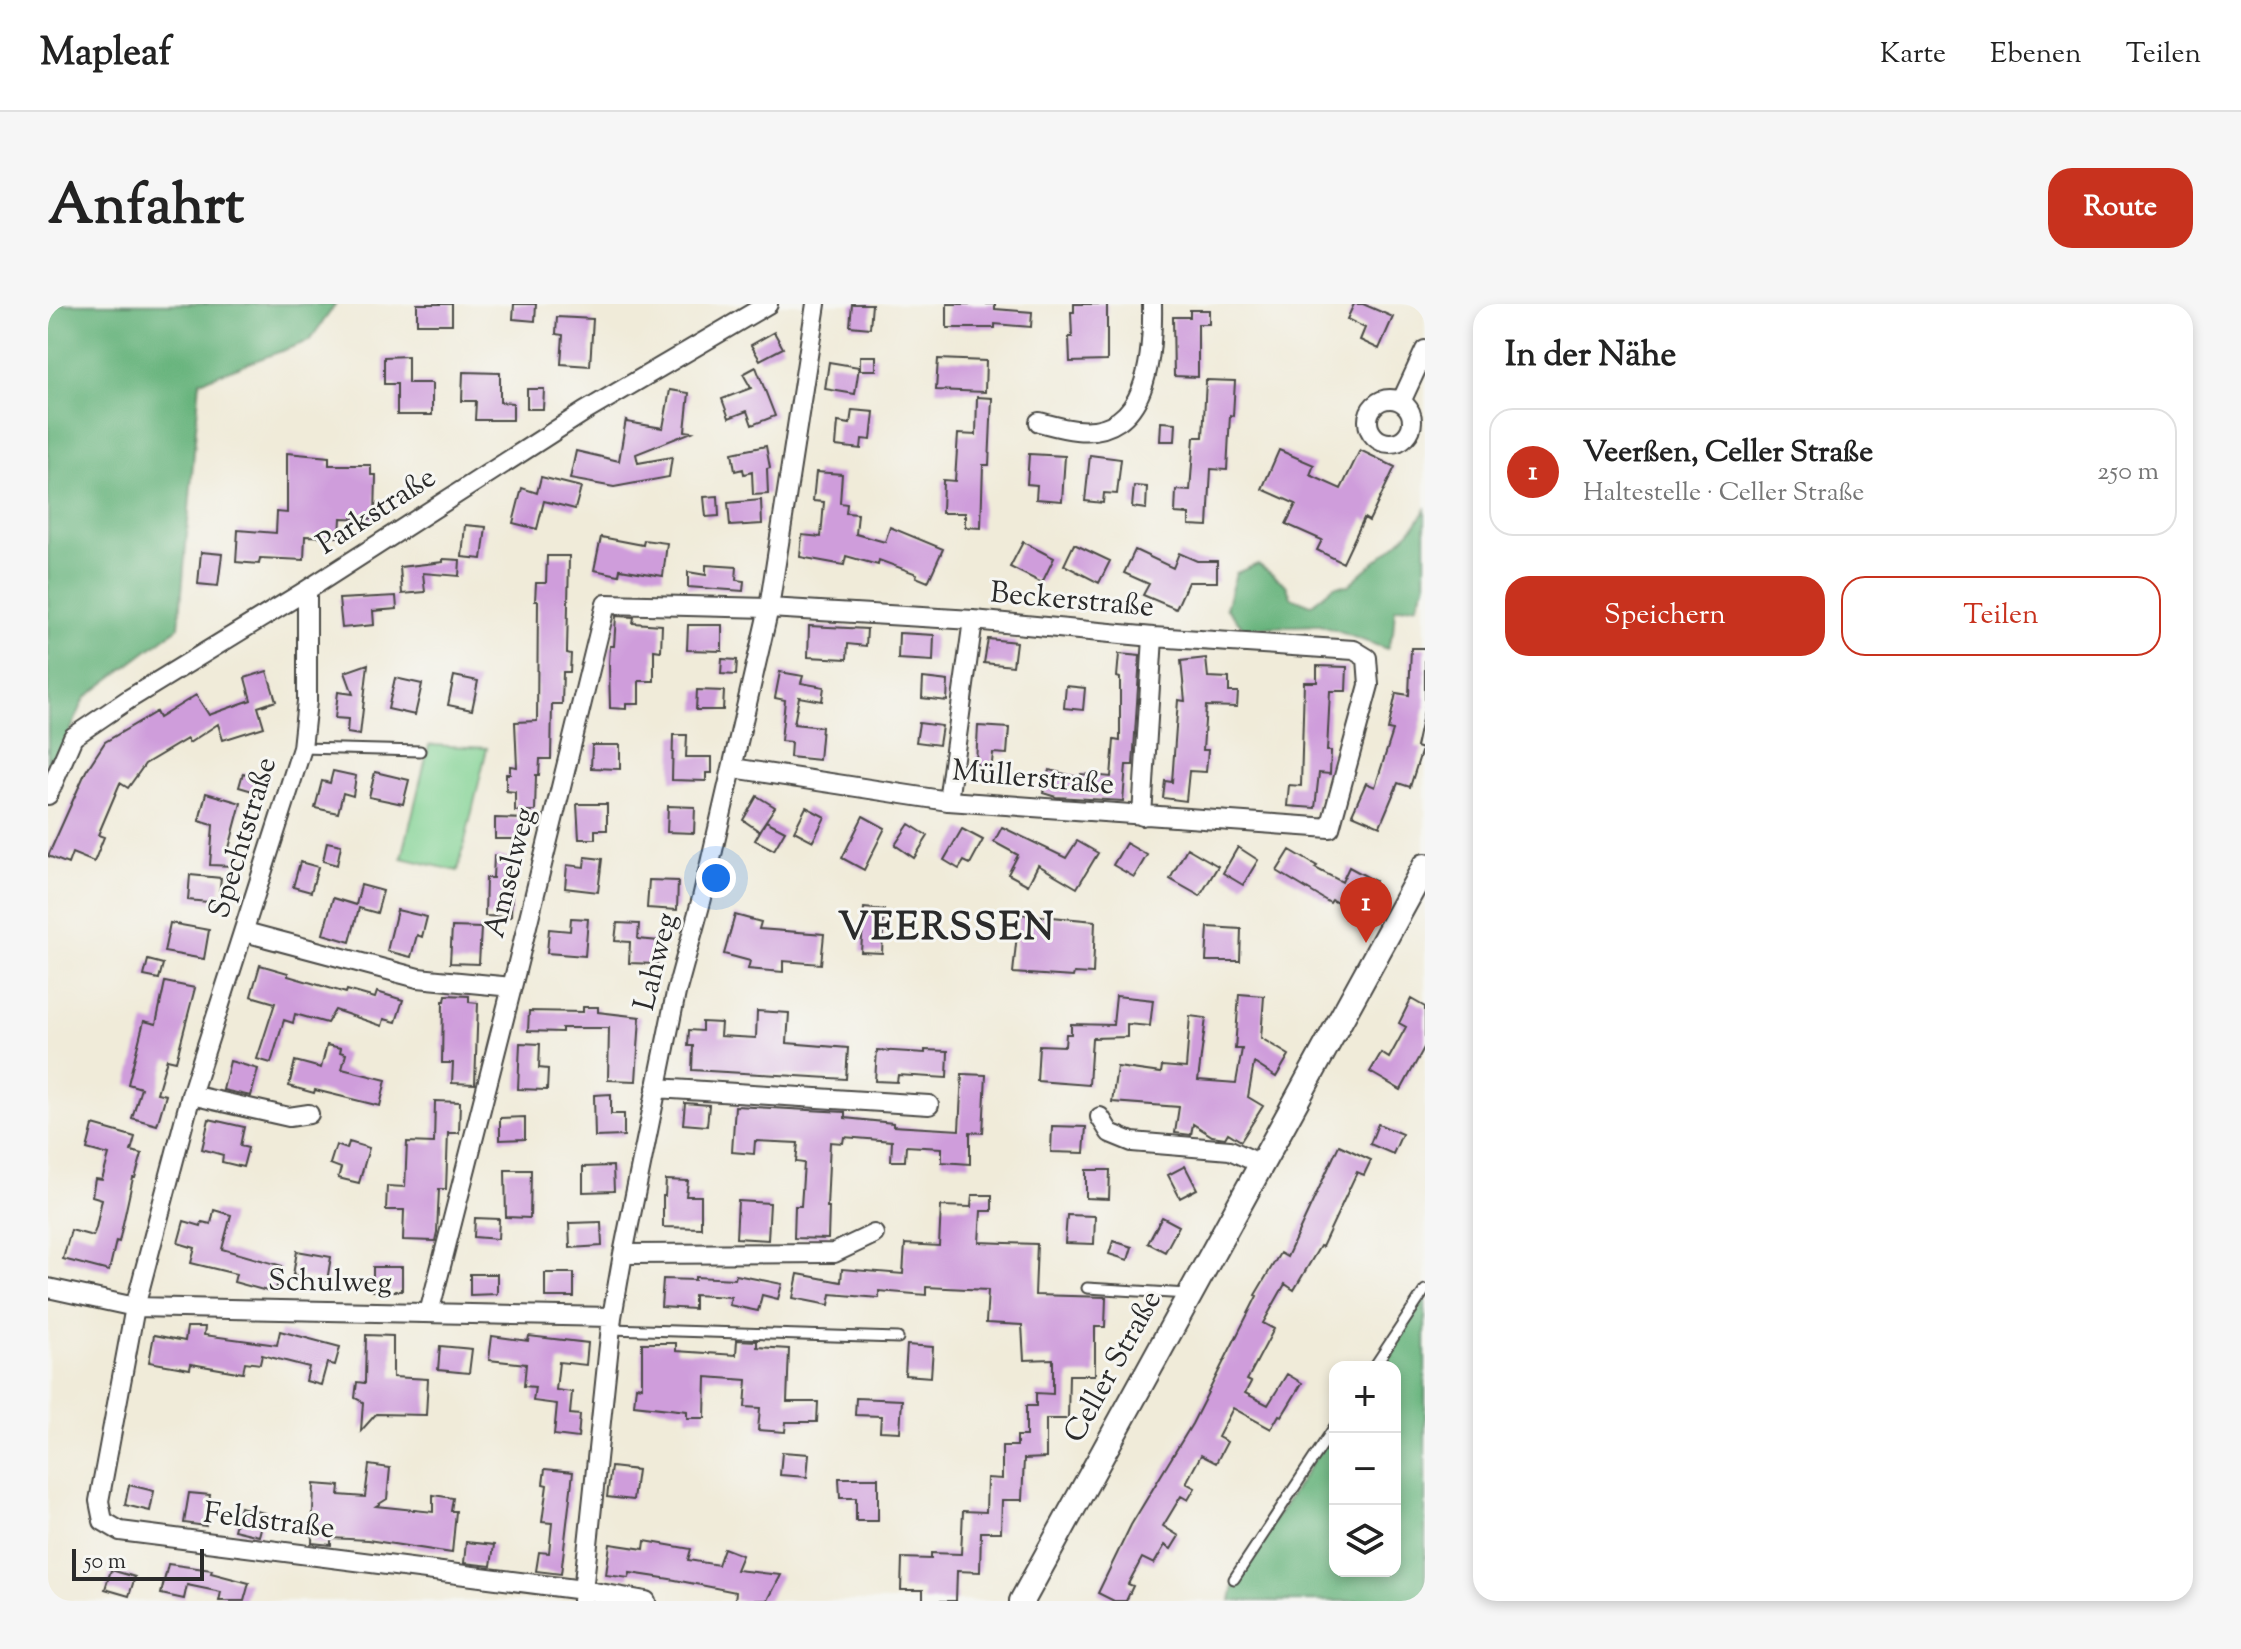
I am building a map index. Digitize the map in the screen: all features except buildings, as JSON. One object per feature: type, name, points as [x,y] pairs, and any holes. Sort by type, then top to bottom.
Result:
[{"type":"street","name":"Parkstraße","points":[[48,795],[73,737],[584,412],[768,304]]},
{"type":"street","name":"Lahweg","points":[[582,1596],[612,1323],[623,1254],[676,993],[733,768],[769,608],[816,304]]},
{"type":"street","points":[[1039,422],[1078,431],[1107,427],[1128,415],[1141,392],[1150,358],[1152,304]]},
{"type":"street","points":[[1401,402],[1425,350]]},
{"type":"street","name":"Spechtstraße","points":[[135,1307],[191,1095],[302,748],[307,701],[307,590]]},
{"type":"street","name":"Amselweg","points":[[429,1313],[606,604],[769,608]]},
{"type":"street","name":"Beckerstraße","points":[[769,608],[973,620],[1153,637],[1354,650],[1367,658],[1369,685],[1330,828]]},
{"type":"street","points":[[948,801],[973,620]]},
{"type":"street","points":[[1142,816],[1153,637]]},
{"type":"street","name":"Müllerstraße","points":[[733,768],[948,801],[1330,828]]},
{"type":"street","name":"Celler Straße","points":[[1022,1601],[1425,866]]},
{"type":"street","points":[[245,932],[418,978],[512,987]]},
{"type":"street","points":[[656,1088],[929,1105]]},
{"type":"street","points":[[191,1095],[289,1117],[309,1114]]},
{"type":"street","points":[[1100,1117],[1110,1133],[1132,1142],[1230,1150],[1263,1165]]},
{"type":"street","points":[[623,1254],[834,1253],[874,1234]]},
{"type":"street","name":"Schulweg","points":[[48,1288],[135,1307],[429,1313],[612,1323]]},
{"type":"street","name":"Feldstraße","points":[[135,1307],[99,1501],[103,1521],[120,1531],[582,1596],[646,1601]]},
{"type":"lane","points":[[302,748],[420,751]]},
{"type":"lane","points":[[1087,1288],[1191,1294]]},
{"type":"lane","points":[[1378,1361],[1425,1290]]},
{"type":"lane","points":[[612,1323],[898,1338]]},
{"type":"lane","points":[[1234,1579],[1330,1433]]},
{"type":"green space","points":[[48,304],[336,304],[309,341],[200,381],[179,627],[85,698],[48,781]]},
{"type":"green space","points":[[1425,510],[1425,586],[1417,605],[1395,609],[1393,633],[1387,649],[1320,625],[1244,628],[1226,608],[1236,573],[1258,564],[1286,585],[1291,597],[1311,605],[1334,586],[1349,585],[1409,532]]},
{"type":"green space","points":[[429,745],[487,748],[458,871],[402,858]]},
{"type":"green space","points":[[1425,1291],[1425,1601],[1231,1601],[1235,1580],[1329,1437],[1329,1577],[1401,1577],[1401,1361],[1379,1361]]},
{"type":"place","name":"Veerßen, Celler Straße","points":[[1366,943]]},
{"type":"district","name":"VEERSSEN","points":[[947,930]]}]
